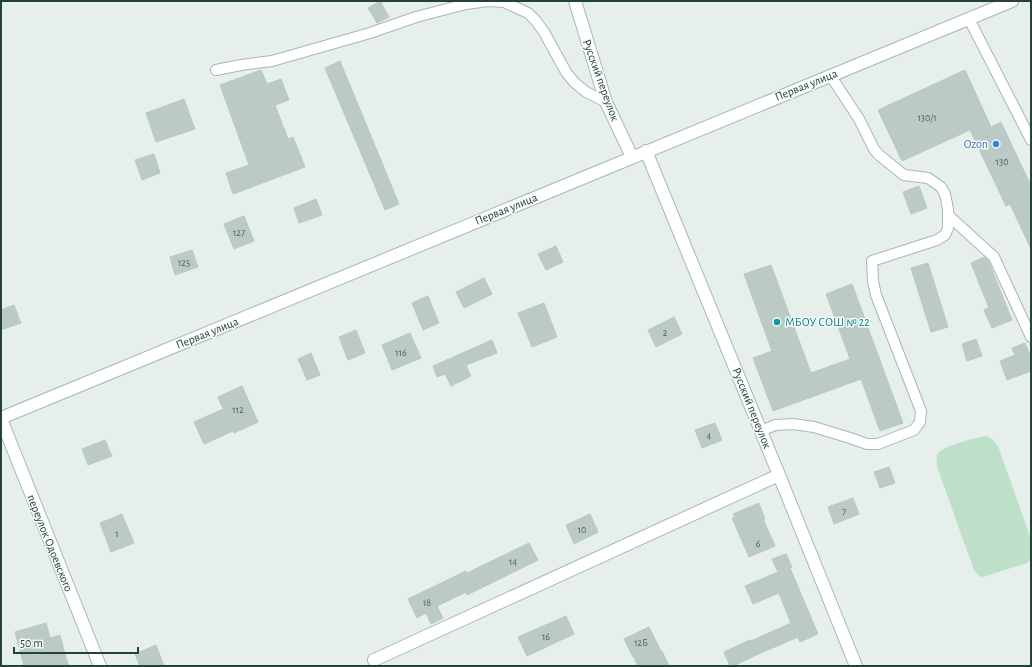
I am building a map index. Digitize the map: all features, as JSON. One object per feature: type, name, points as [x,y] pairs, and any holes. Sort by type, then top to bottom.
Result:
[{"type":"street","name":"Первая улица","points":[[1,418],[1012,1]]},
{"type":"street","name":"Русский переулок","points":[[579,4],[606,102],[632,157]]},
{"type":"street","name":"Русский переулок","points":[[646,151],[856,666]]},
{"type":"street","name":"переулок Одоевского","points":[[1,418],[100,666]]},
{"type":"street","points":[[374,660],[779,475]]},
{"type":"lane","points":[[216,70],[272,61],[370,33],[416,17],[466,4],[488,1],[504,2],[516,6],[528,13],[544,32],[566,72],[574,82],[586,92],[606,102]]},
{"type":"lane","points":[[969,19],[1031,140]]},
{"type":"lane","points":[[761,431],[775,425],[793,424],[814,427],[867,444],[878,444],[914,430],[920,422],[921,411],[876,295],[873,281],[872,261],[937,240],[945,235],[948,228],[949,216],[945,194],[941,187],[928,178],[904,175],[879,155],[874,149],[859,119],[830,75]]},
{"type":"lane","points":[[949,216],[994,257],[1031,337]]},
{"type":"green space","points":[[987,436],[998,446],[1031,539],[1031,559],[1027,563],[983,577],[979,576],[974,570],[937,467],[937,455],[945,448],[952,445]]},
{"type":"building","points":[[380,1],[389,17],[377,23],[368,8]]},
{"type":"building","points":[[340,61],[399,204],[385,210],[325,68]]},
{"type":"building","points":[[261,70],[267,84],[281,79],[289,100],[275,105],[288,139],[293,137],[305,167],[233,194],[226,173],[249,165],[220,85]]},
{"type":"building","points":[[965,70],[991,127],[1001,122],[1031,186],[1031,249],[1010,204],[1006,206],[970,130],[902,161],[878,110]]},
{"type":"building","points":[[184,99],[195,129],[156,142],[146,113]]},
{"type":"building","points":[[154,154],[160,173],[142,180],[135,160]]},
{"type":"building","points":[[919,186],[927,208],[911,214],[903,192]]},
{"type":"building","points":[[316,199],[322,215],[299,223],[294,208]]},
{"type":"building","points":[[244,216],[254,241],[234,249],[224,224]]},
{"type":"building","points":[[556,246],[563,262],[546,270],[538,254]]},
{"type":"building","points":[[192,250],[198,267],[175,275],[170,257]]},
{"type":"building","points":[[984,257],[988,260],[1012,320],[992,328],[984,310],[989,308],[971,263]]},
{"type":"building","points":[[928,263],[948,327],[931,332],[911,268]]},
{"type":"building","name":"МБОУ СОШ № 22","points":[[771,265],[811,373],[850,359],[826,294],[852,284],[903,423],[880,431],[861,379],[773,411],[753,358],[772,351],[744,274]]},
{"type":"building","points":[[484,278],[492,294],[464,308],[456,292]]},
{"type":"building","points":[[428,296],[439,323],[423,330],[412,303]]},
{"type":"building","points":[[544,303],[557,337],[532,347],[518,313]]},
{"type":"building","points":[[14,305],[21,323],[1,330],[1,310]]},
{"type":"building","points":[[674,317],[682,334],[656,347],[648,330]]},
{"type":"building","points":[[356,330],[365,353],[348,360],[339,337]]},
{"type":"building","points":[[410,333],[421,358],[392,370],[382,345]]},
{"type":"building","points":[[976,339],[982,356],[967,361],[962,344]]},
{"type":"building","points":[[492,340],[497,353],[466,365],[471,376],[451,386],[445,374],[437,377],[433,366]]},
{"type":"building","points":[[1025,343],[1031,358],[1031,371],[1007,380],[1000,361],[1015,355],[1012,348]]},
{"type":"building","points":[[311,353],[320,375],[307,380],[298,359]]},
{"type":"building","points":[[242,386],[258,422],[204,444],[194,422],[223,409],[218,397]]},
{"type":"building","points":[[715,423],[722,440],[702,448],[695,430]]},
{"type":"building","points":[[105,440],[112,456],[88,465],[82,449]]},
{"type":"building","points":[[889,467],[895,483],[880,488],[874,472]]},
{"type":"building","points":[[853,498],[859,514],[834,524],[828,507]]},
{"type":"building","points":[[759,503],[765,519],[763,519],[775,546],[749,557],[732,518],[735,517],[733,514]]},
{"type":"building","points":[[122,514],[134,543],[111,552],[100,523]]},
{"type":"building","points":[[590,514],[598,532],[574,544],[566,525]]},
{"type":"building","points":[[529,543],[538,560],[467,595],[466,592],[437,606],[443,618],[431,624],[426,613],[417,618],[408,599]]},
{"type":"building","points":[[786,554],[792,567],[790,568],[818,634],[800,642],[798,637],[730,666],[724,652],[791,623],[779,593],[753,604],[745,586],[778,572],[772,559]]},
{"type":"building","points":[[566,616],[574,634],[527,656],[518,637]]},
{"type":"building","points":[[46,623],[50,638],[60,635],[69,666],[24,666],[15,632]]},
{"type":"building","points":[[649,627],[669,666],[638,666],[633,657],[624,639]]},
{"type":"building","points":[[156,645],[164,666],[140,666],[135,654]]},
{"type":"place","name":"Ozon","points":[[996,144]]},
{"type":"place","name":"МБОУ СОШ № 22","points":[[777,322]]}]
